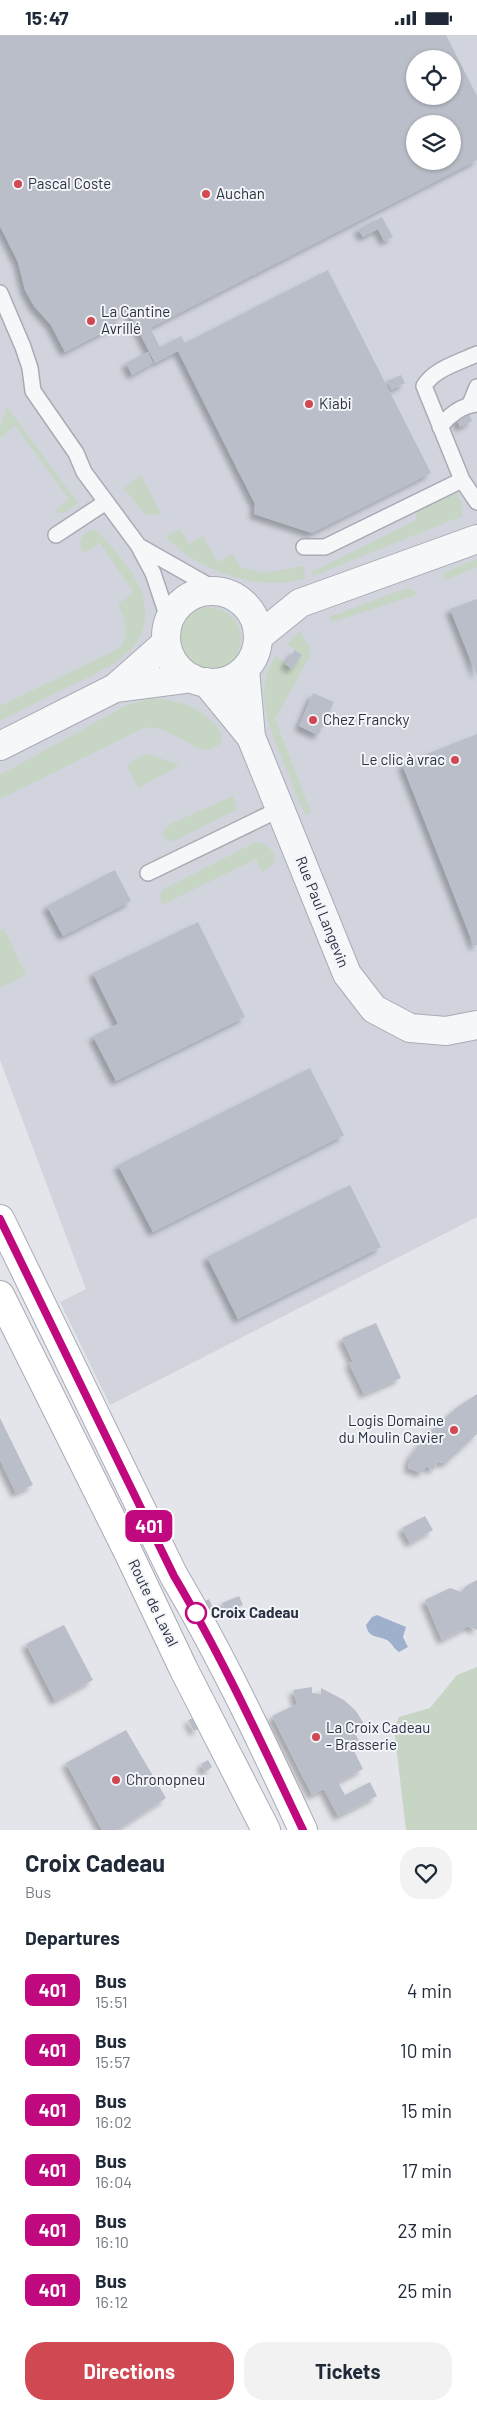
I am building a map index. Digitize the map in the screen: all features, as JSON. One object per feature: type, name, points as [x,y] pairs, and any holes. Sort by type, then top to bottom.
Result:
[{"type":"main road","name":"Route de Laval","points":[[0,1219],[174,1576],[197,1616],[260,1738],[303,1830]]},
{"type":"main road","name":"Route de Laval","points":[[0,1295],[129,1554],[188,1679],[266,1830]]},
{"type":"street","points":[[258,637],[300,603],[477,539]]},
{"type":"street","points":[[0,746],[115,687],[168,632],[177,607],[189,597],[204,591],[300,603]]},
{"type":"street","points":[[115,687],[199,680],[220,682],[233,678],[245,669],[254,654],[258,637],[256,622],[249,609],[229,595]]},
{"type":"street","points":[[168,632],[175,664],[199,680]]},
{"type":"street","name":"Rue Paul Langevin","points":[[245,669],[251,737],[347,975],[374,1009],[410,1027],[446,1031],[477,1025]]},
{"type":"street","name":"Rue Paul Langevin","points":[[199,680],[251,737]]},
{"type":"lane","points":[[2,302],[23,347],[30,368],[33,391],[76,453],[84,472],[138,545],[153,573],[168,632]]},
{"type":"lane","points":[[477,354],[428,378],[424,386],[462,479],[477,502]]},
{"type":"lane","points":[[440,427],[448,417],[475,403],[477,387]]},
{"type":"lane","points":[[304,547],[325,547],[462,479]]},
{"type":"lane","points":[[56,535],[106,502]]},
{"type":"lane","points":[[138,545],[229,595]]},
{"type":"lane","points":[[148,873],[280,809]]},
{"type":"shaded area","points":[[0,35],[477,35],[477,1217],[110,1405],[60,1302],[86,1289],[0,1060]]},
{"type":"green space","points":[[7,407],[78,503],[63,513],[55,511],[69,499],[15,426],[0,438],[0,428]]},
{"type":"green space","points":[[141,475],[161,514],[145,515],[124,488]]},
{"type":"green space","points":[[456,492],[462,504],[462,516],[313,576],[312,572],[415,521],[418,510]]},
{"type":"green space","points":[[93,529],[102,535],[119,556],[139,586],[145,613],[143,629],[136,643],[113,664],[0,721],[0,706],[120,648],[123,642],[126,631],[123,615],[118,604],[134,593],[100,543],[84,553],[80,546],[81,539]]},
{"type":"green space","points":[[180,529],[189,544],[203,535],[217,562],[233,554],[240,567],[266,573],[304,566],[305,579],[274,583],[245,580],[230,576],[201,564],[188,556],[166,536]]},
{"type":"green space","points":[[477,559],[477,567],[445,580],[443,578],[443,573]]},
{"type":"green space","points":[[407,588],[416,592],[416,595],[332,622],[329,617]]},
{"type":"green space","points":[[209,607],[227,613],[235,621],[241,639],[235,657],[227,665],[209,671],[191,665],[183,657],[177,639],[183,621],[191,613]]},
{"type":"green space","points":[[300,631],[310,647],[310,656],[275,719],[311,812],[306,815],[276,745],[264,700],[268,670],[276,656],[292,669],[302,655],[287,644]]},
{"type":"green space","points":[[152,698],[190,706],[203,714],[221,733],[220,744],[211,749],[204,750],[159,729],[143,728],[0,799],[0,775],[127,705]]},
{"type":"green space","points":[[148,754],[180,765],[138,788],[127,766],[139,757]]},
{"type":"green space","points":[[233,796],[237,809],[174,841],[163,837],[163,831],[170,824]]},
{"type":"green space","points":[[256,842],[266,845],[274,853],[273,862],[270,867],[262,872],[256,859],[162,905],[160,896],[162,890]]},
{"type":"green space","points":[[4,929],[26,975],[0,988],[0,931]]},
{"type":"green space","points":[[477,1667],[477,1830],[406,1830],[394,1729],[399,1717],[430,1708],[457,1675]]},
{"type":"water","points":[[377,1615],[406,1627],[403,1637],[408,1647],[399,1652],[387,1640],[369,1633],[366,1625],[372,1617]]},
{"type":"building","name":"Auchan","points":[[0,35],[446,35],[454,50],[406,50],[406,105],[461,105],[461,65],[477,96],[477,160],[461,168],[461,115],[406,115],[406,170],[458,170],[150,328],[160,347],[181,336],[185,343],[328,270],[431,473],[312,533],[254,514],[255,504],[178,351],[155,363],[124,302],[123,312],[115,321],[117,325],[65,352],[51,325],[34,306],[25,290],[18,262],[0,226]]},
{"type":"building","points":[[382,217],[393,237],[384,241],[378,229],[363,237],[358,229]]},
{"type":"building","points":[[148,352],[153,363],[132,375],[126,363]]},
{"type":"building","points":[[401,375],[405,383],[391,390],[387,381]]},
{"type":"building","points":[[468,412],[472,421],[460,427],[456,418]]},
{"type":"building","points":[[477,599],[477,676],[450,609]]},
{"type":"building","points":[[295,650],[302,655],[292,669],[285,664]]},
{"type":"building","points":[[313,693],[334,702],[318,735],[299,726]]},
{"type":"building","points":[[477,734],[477,945],[474,946],[402,764]]},
{"type":"building","points":[[115,870],[131,901],[63,936],[47,906]]},
{"type":"building","points":[[198,922],[245,1017],[116,1081],[93,1036],[118,1024],[93,973]]},
{"type":"building","points":[[310,1068],[344,1135],[153,1232],[118,1165]]},
{"type":"building","points":[[350,1185],[381,1247],[238,1319],[207,1257]]},
{"type":"building","points":[[376,1323],[401,1378],[364,1394],[349,1363],[353,1362],[342,1338]]},
{"type":"building","name":"Logis Domaine du Moulin Cavier","points":[[477,1394],[477,1434],[446,1463],[438,1462],[433,1470],[426,1466],[422,1473],[408,1468],[410,1457],[426,1435],[456,1408]]},
{"type":"building","points":[[0,1418],[33,1485],[16,1493],[0,1460]]},
{"type":"building","points":[[425,1516],[433,1530],[410,1543],[402,1528]]},
{"type":"building","points":[[477,1580],[477,1630],[468,1626],[442,1640],[425,1600],[450,1588],[461,1592],[466,1586]]},
{"type":"building","points":[[239,1596],[243,1605],[226,1612],[222,1603]]},
{"type":"building","points":[[209,1599],[214,1610],[209,1612],[203,1602]]},
{"type":"building","points":[[64,1625],[93,1680],[55,1701],[26,1644]]},
{"type":"building","name":"La Croix Cadeau - Brasserie","points":[[312,1687],[312,1693],[321,1694],[321,1688],[344,1700],[356,1711],[364,1724],[353,1729],[360,1743],[352,1747],[363,1769],[338,1782],[345,1795],[370,1782],[377,1796],[338,1816],[324,1789],[312,1795],[272,1716],[297,1704],[293,1690]]},
{"type":"building","points":[[193,1718],[199,1729],[194,1731],[188,1720]]},
{"type":"building","name":"Chronopneu","points":[[126,1730],[166,1798],[117,1830],[102,1830],[66,1763]]},
{"type":"building","points":[[208,1760],[212,1767],[205,1772],[201,1764]]},
{"type":"bus line","name":"401","points":[[0,1219],[174,1576],[197,1616],[260,1738],[303,1830]]},
{"type":"place","name":"Pascal Coste","points":[[18,184]]},
{"type":"place","name":"Auchan","points":[[206,194]]},
{"type":"place","name":"La Cantine Avrillé","points":[[91,321]]},
{"type":"place","name":"Kiabi","points":[[309,404]]},
{"type":"place","name":"Chez Francky","points":[[313,720]]},
{"type":"place","name":"Le clic à vrac","points":[[455,760]]},
{"type":"place","name":"Logis Domaine du Moulin Cavier","points":[[454,1430]]},
{"type":"place","name":"Croix Cadeau","points":[[196,1613]]},
{"type":"place","name":"La Croix Cadeau - Brasserie","points":[[316,1737]]},
{"type":"place","name":"Chronopneu","points":[[116,1780]]}]
